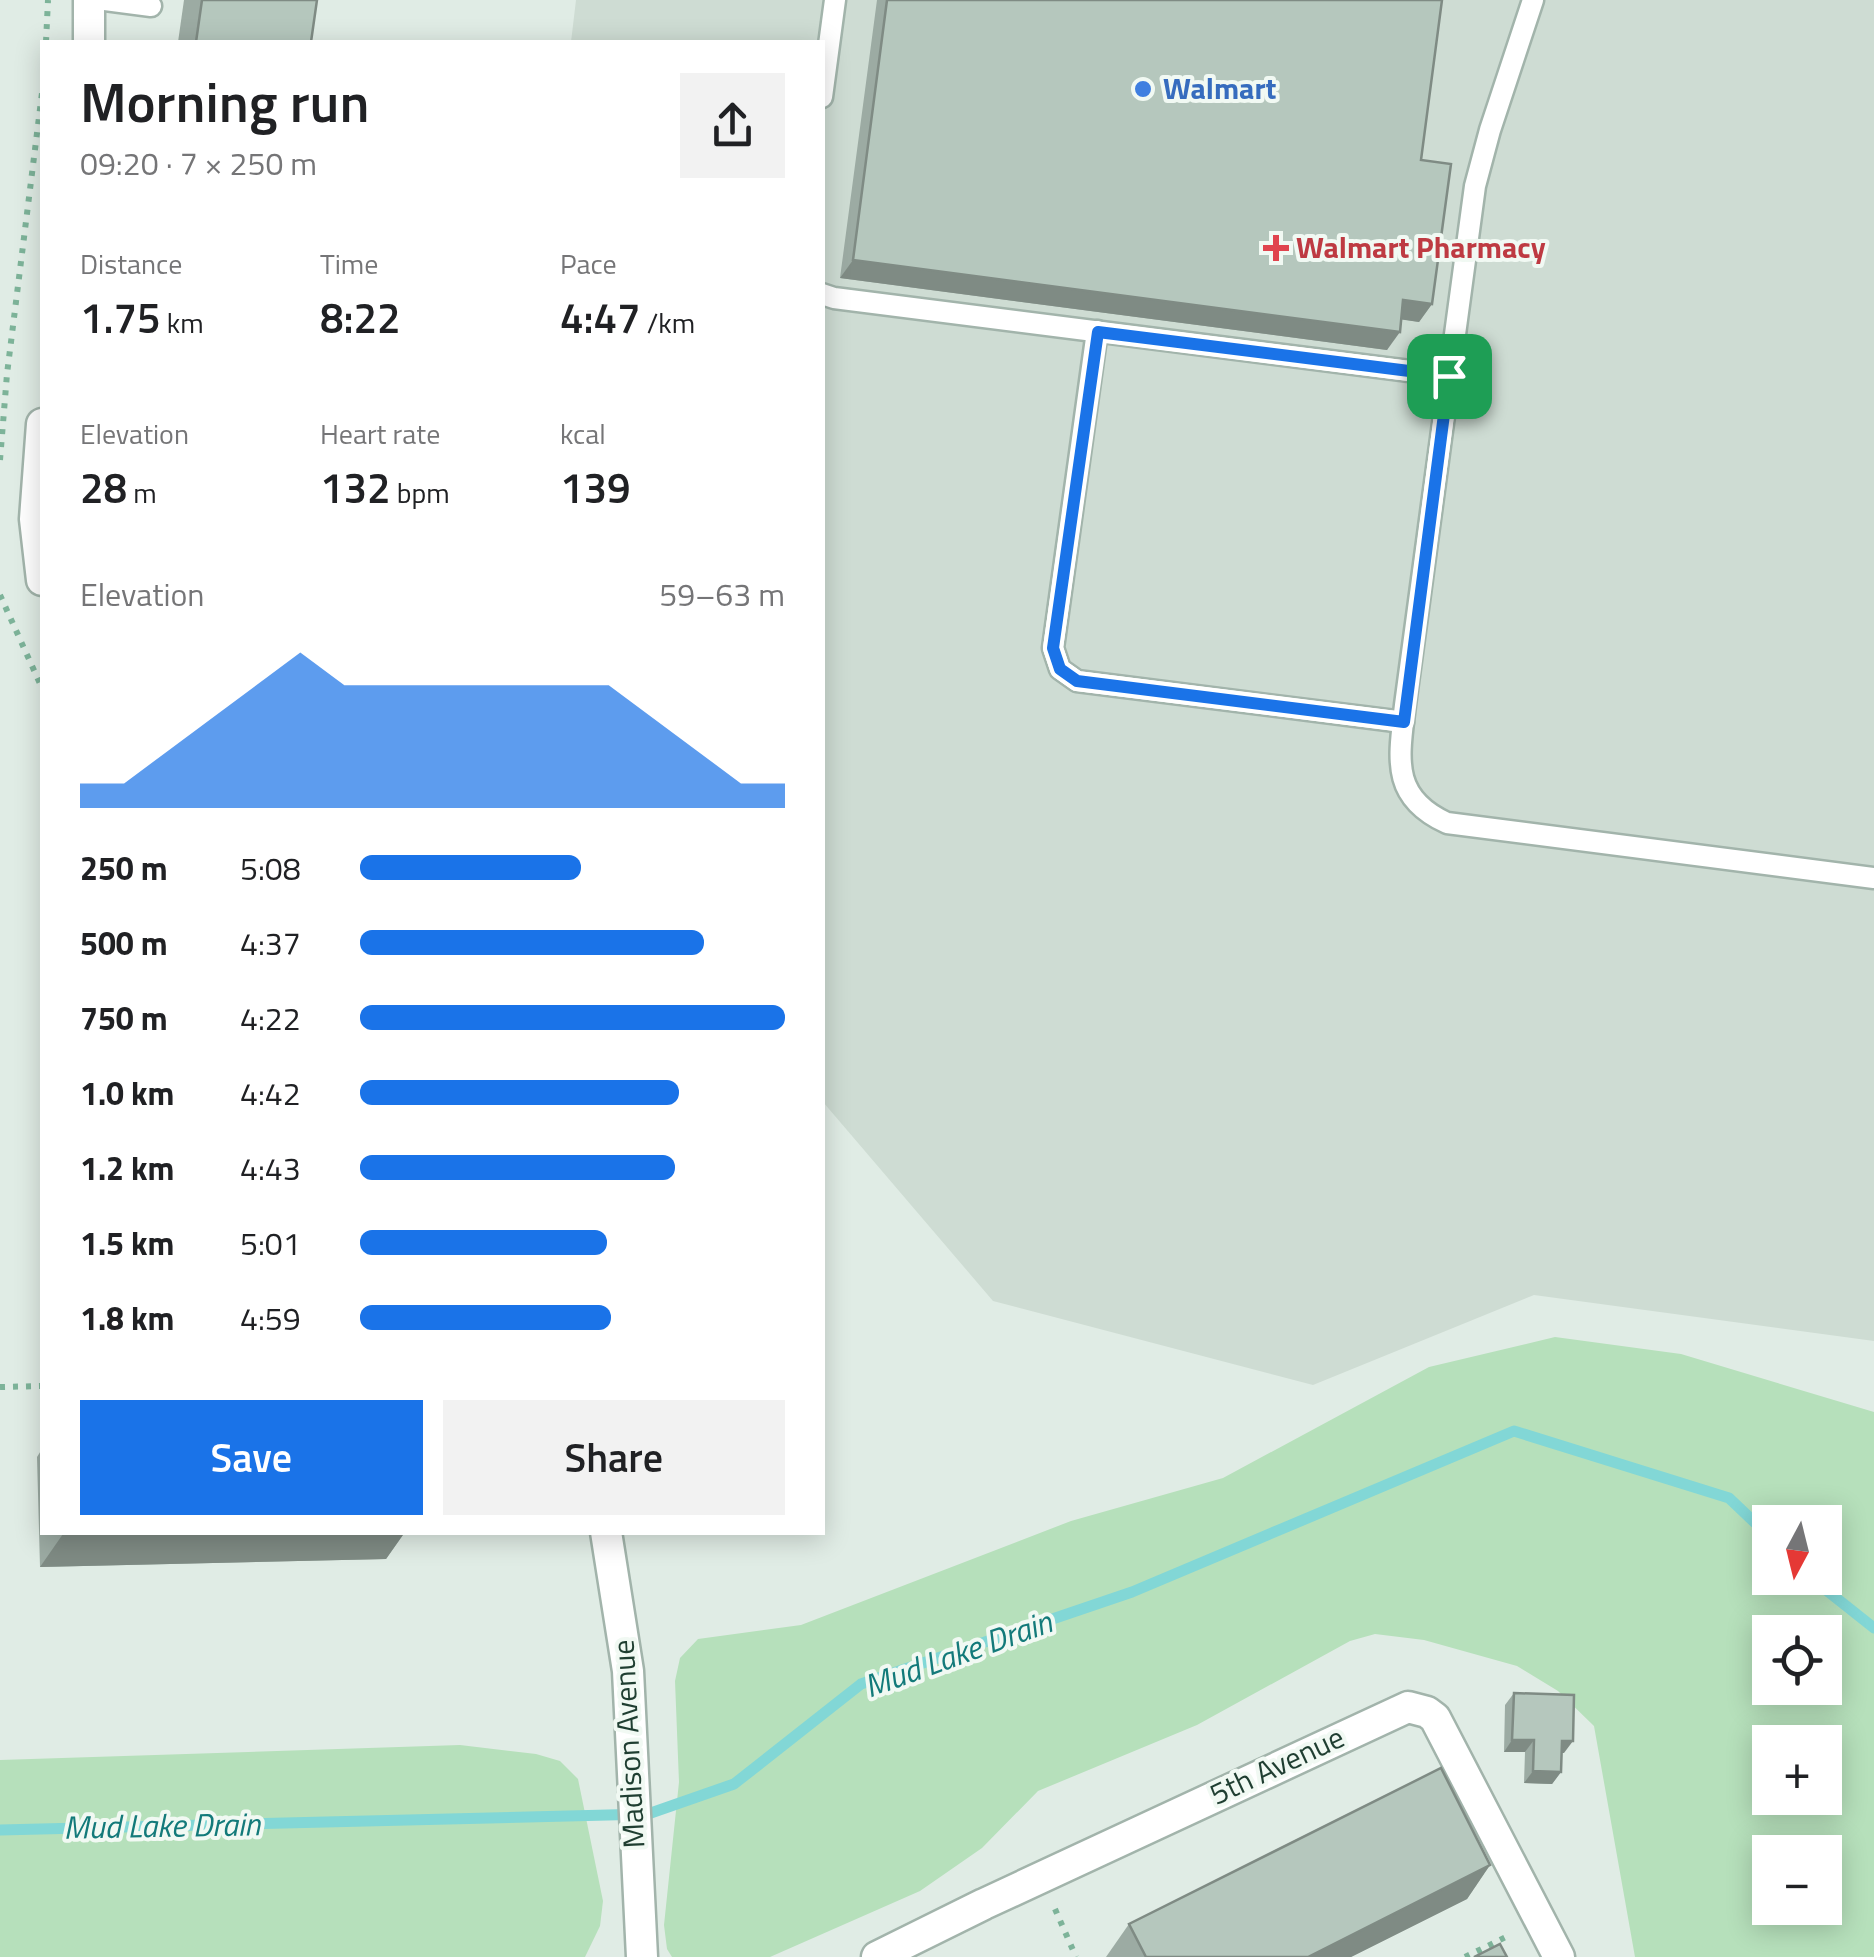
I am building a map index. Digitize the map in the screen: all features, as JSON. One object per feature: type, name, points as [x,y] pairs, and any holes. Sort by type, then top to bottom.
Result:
[{"type":"street","points":[[89,0],[89,40]]},
{"type":"street","points":[[40,451],[35,519],[40,563]]},
{"type":"street","name":"Madison Avenue","points":[[606,1535],[628,1671],[642,1957]]},
{"type":"street","name":"5th Avenue","points":[[877,1957],[1038,1878],[1408,1708],[1428,1712],[1435,1718],[1559,1957]]},
{"type":"lane","points":[[105,0],[151,6]]},
{"type":"lane","points":[[825,75],[835,0]]},
{"type":"lane","points":[[1534,0],[1475,186],[1399,758],[1402,777],[1422,809],[1447,823],[1874,878]]},
{"type":"lane","points":[[825,295],[1449,376]]},
{"type":"lane","points":[[1098,332],[1053,648],[1060,669],[1077,681],[1404,722]]},
{"type":"path","points":[[46,40],[48,0]]},
{"type":"path","points":[[0,460],[40,109]]},
{"type":"path","points":[[0,595],[40,684]]},
{"type":"path","points":[[0,1387],[40,1386]]},
{"type":"path","points":[[1041,1916],[1056,1908],[1076,1957]]},
{"type":"path","points":[[1465,1957],[1516,1933],[1522,1945]]},
{"type":"shaded area","points":[[576,0],[1874,0],[1874,1341],[1534,1295],[1313,1385],[993,1301],[825,1104],[825,40],[571,40]]},
{"type":"green space","points":[[1555,1337],[1681,1354],[1874,1412],[1874,1957],[1635,1957],[1594,1726],[1558,1691],[1517,1666],[1424,1640],[1375,1634],[1350,1641],[1197,1725],[1038,1791],[982,1848],[920,1891],[770,1957],[672,1957],[664,1925],[679,1782],[675,1681],[680,1658],[698,1639],[801,1625],[1071,1521],[1223,1478],[1429,1367]]},
{"type":"green space","points":[[460,1745],[536,1754],[560,1761],[578,1779],[603,1901],[600,1926],[585,1957],[0,1957],[0,1760]]},
{"type":"building","points":[[202,0],[317,0],[311,40],[196,40]]},
{"type":"building","name":"Walmart","points":[[887,0],[1442,0],[1421,160],[1451,164],[1432,304],[1403,300],[1400,332],[853,260]]},
{"type":"building","points":[[1514,1693],[1574,1695],[1573,1741],[1562,1741],[1561,1772],[1533,1771],[1534,1740],[1512,1740]]},
{"type":"building","points":[[1441,1768],[1490,1865],[1308,1957],[1146,1957],[1129,1924]]},
{"type":"building","points":[[1500,1944],[1507,1957],[1474,1957]]},
{"type":"waterway","name":"Mud Lake Drain","points":[[0,1830],[648,1814],[734,1784],[861,1684],[1132,1592],[1514,1431],[1729,1498],[1752,1520]]},
{"type":"waterway","name":"Mud Lake Drain","points":[[1832,1595],[1874,1628]]},
{"type":"place","name":"Walmart","points":[[1143,89]]},
{"type":"place","name":"Walmart Pharmacy","points":[[1276,248]]},
{"type":"route","points":[[1098,332],[1449,376],[1404,722],[1077,681],[1060,669],[1053,648],[1098,332]]}]
